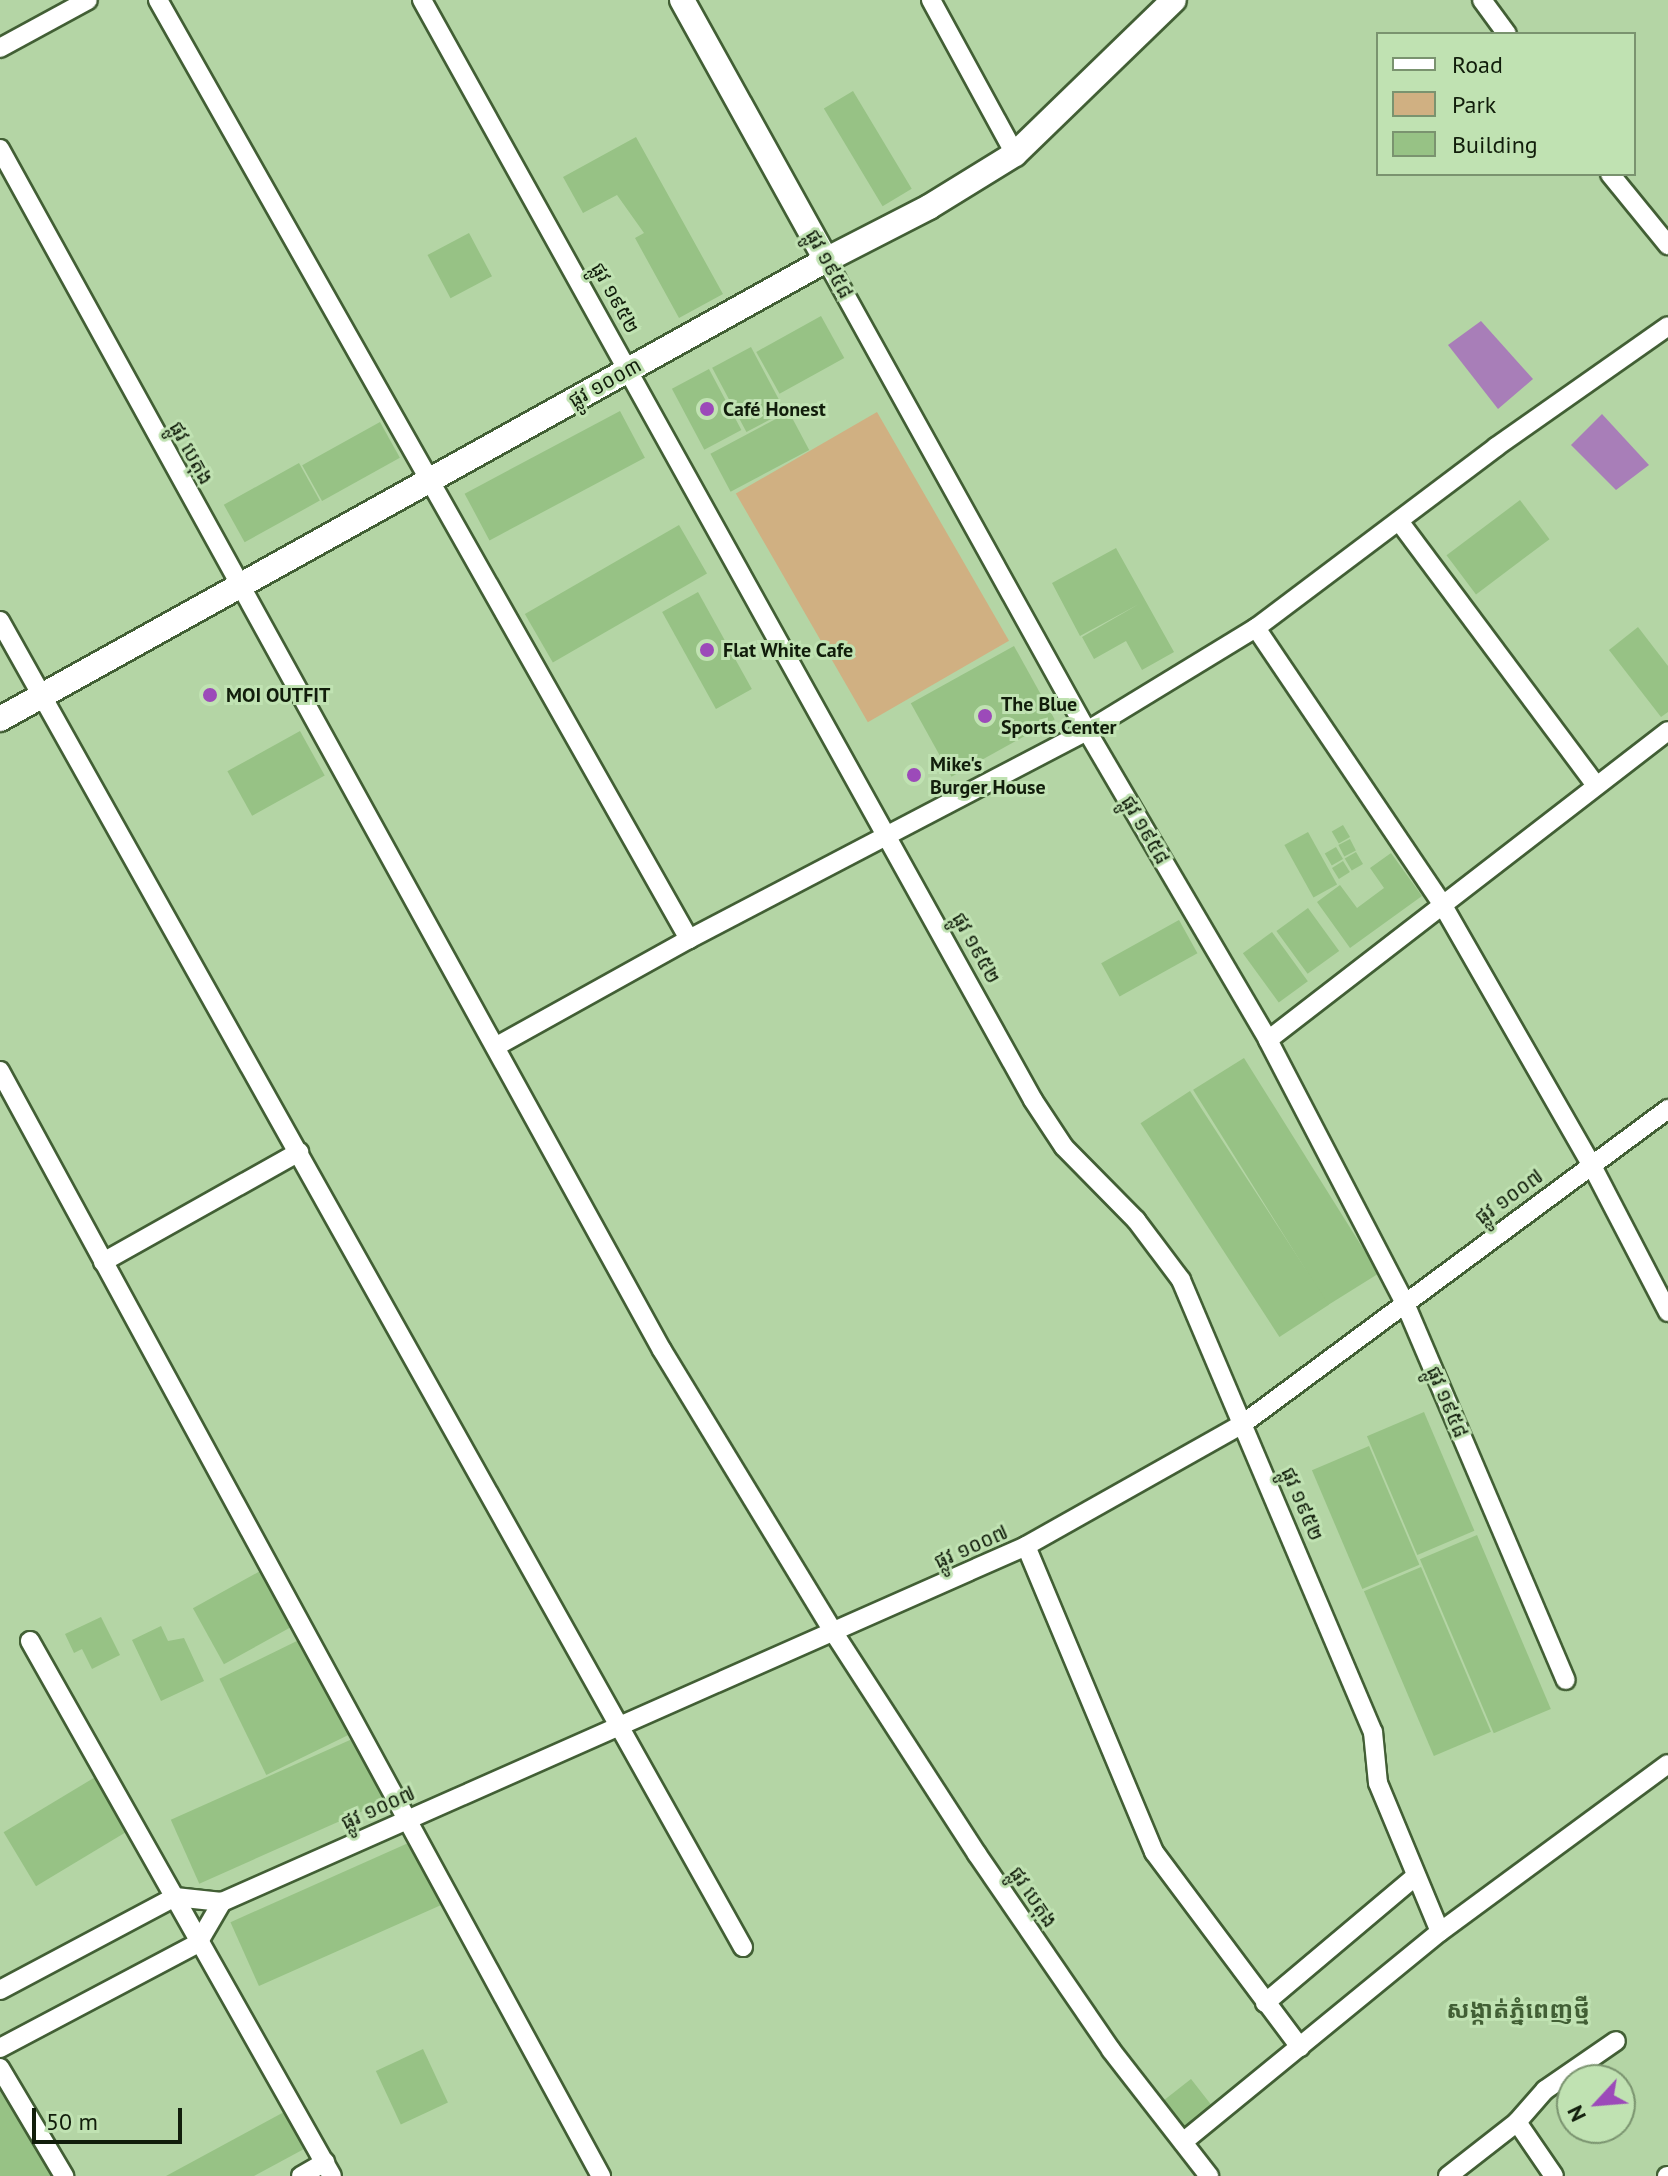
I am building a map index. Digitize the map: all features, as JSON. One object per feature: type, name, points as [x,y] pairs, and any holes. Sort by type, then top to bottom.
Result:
[{"type":"street","points":[[0,48],[88,0]]},
{"type":"street","points":[[158,0],[689,939]]},
{"type":"street","name":"ផ្លូវ ១៩៥២","points":[[422,0],[630,369],[1033,1100],[1064,1147],[1136,1220],[1181,1280],[1373,1732],[1378,1783],[1440,1932]]},
{"type":"street","name":"ផ្លូវ ១៩៥៨","points":[[682,0],[1087,731],[1268,1040],[1404,1301],[1566,1680]]},
{"type":"street","points":[[931,0],[1015,154]]},
{"type":"street","name":"ផ្លូវ ១០០៣","points":[[0,719],[826,260],[929,207],[1015,154],[1174,0]]},
{"type":"street","points":[[1482,0],[1506,32]]},
{"type":"street","name":"ផ្លូវ បេតុង","points":[[0,149],[662,1350],[834,1633],[1102,2037],[1209,2176]]},
{"type":"street","points":[[1612,176],[1668,245]]},
{"type":"street","points":[[497,1046],[689,939],[1087,731],[1256,628],[1668,326]]},
{"type":"street","points":[[1399,521],[1596,785]]},
{"type":"street","points":[[0,621],[743,1947]]},
{"type":"street","points":[[1256,628],[1442,904],[1591,1164],[1668,1312]]},
{"type":"street","points":[[1268,1040],[1668,731]]},
{"type":"street","points":[[0,1071],[406,1819],[594,2174]]},
{"type":"street","name":"ផ្លូវ ១០០៧","points":[[222,1902],[618,1724],[834,1633],[1026,1546],[1244,1423],[1404,1301],[1668,1109]]},
{"type":"street","points":[[103,1262],[299,1152]]},
{"type":"street","points":[[1026,1546],[1154,1852],[1300,2047]]},
{"type":"street","points":[[30,1641],[198,1943],[329,2169],[301,2176]]},
{"type":"street","points":[[1183,2142],[1440,1932],[1668,1764]]},
{"type":"street","points":[[1265,2003],[1416,1876]]},
{"type":"street","points":[[0,1990],[175,1897],[222,1902],[198,1943],[0,2048]]},
{"type":"street","points":[[1448,2176],[1517,2122],[1545,2090],[1616,2041]]},
{"type":"street","points":[[0,2068],[64,2176]]},
{"type":"street","points":[[1517,2122],[1554,2176]]},
{"type":"green space","points":[[877,412],[1009,641],[868,722],[736,494]]},
{"type":"shaded area","points":[[1481,321],[1533,379],[1498,409],[1448,345]]},
{"type":"shaded area","points":[[1602,414],[1649,465],[1616,490],[1571,445]]},
{"type":"building","points":[[853,91],[912,189],[883,206],[824,109]]},
{"type":"building","points":[[636,137],[723,294],[679,318],[635,238],[644,233],[617,195],[583,213],[563,177]]},
{"type":"building","points":[[469,233],[492,276],[451,298],[428,255]]},
{"type":"building","points":[[821,316],[844,358],[780,394],[756,352]]},
{"type":"building","points":[[751,347],[785,411],[746,432],[712,368]]},
{"type":"building","name":"Café Honest","points":[[709,369],[741,430],[704,450],[672,389]]},
{"type":"building","points":[[620,411],[645,458],[489,540],[465,494]]},
{"type":"building","points":[[789,412],[809,450],[731,492],[710,454]]},
{"type":"building","points":[[380,422],[400,458],[322,501],[302,465]]},
{"type":"building","points":[[299,463],[320,501],[245,542],[224,505]]},
{"type":"building","points":[[1520,500],[1549,539],[1476,595],[1447,555]]},
{"type":"building","points":[[679,525],[707,573],[553,662],[525,614]]},
{"type":"building","points":[[1116,548],[1174,652],[1142,670],[1126,641],[1094,659],[1082,637],[1139,604],[1080,636],[1052,583]]},
{"type":"building","name":"Flat White Cafe","points":[[698,592],[752,689],[716,709],[662,612]]},
{"type":"building","points":[[1638,627],[1668,666],[1668,712],[1661,717],[1609,650]]},
{"type":"building","points":[[1014,646],[1055,719],[952,777],[911,703]]},
{"type":"building","points":[[300,731],[325,776],[252,816],[227,771]]},
{"type":"building","points":[[1343,825],[1350,837],[1339,844],[1332,831]]},
{"type":"building","points":[[1308,832],[1337,884],[1313,898],[1284,845]]},
{"type":"building","points":[[1350,839],[1356,851],[1344,856],[1338,845]]},
{"type":"building","points":[[1336,847],[1343,859],[1332,866],[1325,854]]},
{"type":"building","points":[[1356,852],[1363,864],[1352,871],[1345,859]]},
{"type":"building","points":[[1391,853],[1422,896],[1350,948],[1317,902],[1340,885],[1357,908],[1384,888],[1370,868]]},
{"type":"building","points":[[1343,861],[1350,872],[1339,879],[1332,868]]},
{"type":"building","points":[[1308,908],[1339,951],[1308,974],[1276,931]]},
{"type":"building","points":[[1179,920],[1197,953],[1120,996],[1101,963]]},
{"type":"building","points":[[1272,932],[1308,981],[1279,1003],[1243,953]]},
{"type":"building","points":[[1244,1058],[1379,1273],[1328,1305],[1193,1090]]},
{"type":"building","points":[[1190,1091],[1329,1305],[1279,1337],[1141,1123]]},
{"type":"building","points":[[1424,1412],[1474,1531],[1417,1555],[1367,1436]]},
{"type":"building","points":[[1369,1446],[1419,1565],[1362,1589],[1312,1470]]},
{"type":"building","points":[[1477,1535],[1551,1709],[1494,1733],[1420,1559]]},
{"type":"building","points":[[1421,1567],[1491,1732],[1434,1756],[1364,1591]]},
{"type":"building","points":[[262,1570],[293,1626],[224,1664],[193,1608]]},
{"type":"building","points":[[101,1617],[120,1655],[92,1669],[82,1649],[74,1653],[65,1634]]},
{"type":"building","points":[[161,1626],[168,1641],[184,1638],[204,1681],[161,1701],[132,1640]]},
{"type":"building","points":[[303,1638],[350,1734],[266,1775],[219,1679]]},
{"type":"building","points":[[359,1736],[387,1800],[199,1884],[171,1820]]},
{"type":"building","points":[[97,1776],[129,1830],[36,1886],[4,1832]]},
{"type":"building","points":[[415,1840],[443,1904],[259,1986],[230,1922]]},
{"type":"building","points":[[423,2049],[448,2102],[401,2124],[376,2071]]},
{"type":"building","points":[[0,2072],[56,2176],[0,2176]]},
{"type":"building","points":[[1191,2079],[1212,2106],[1180,2130],[1159,2104]]},
{"type":"building","points":[[284,2112],[304,2149],[254,2176],[166,2176]]},
{"type":"place","name":"Café Honest","points":[[707,409]]},
{"type":"place","name":"Flat White Cafe","points":[[707,650]]},
{"type":"place","name":"MOI OUTFIT","points":[[210,695]]},
{"type":"place","name":"The Blue Sports Center","points":[[985,716]]},
{"type":"place","name":"Mike's Burger House","points":[[914,775]]},
{"type":"district","name":"សង្កាត់ភ្នំពេញថ្មី","points":[[1518,2010]]}]
